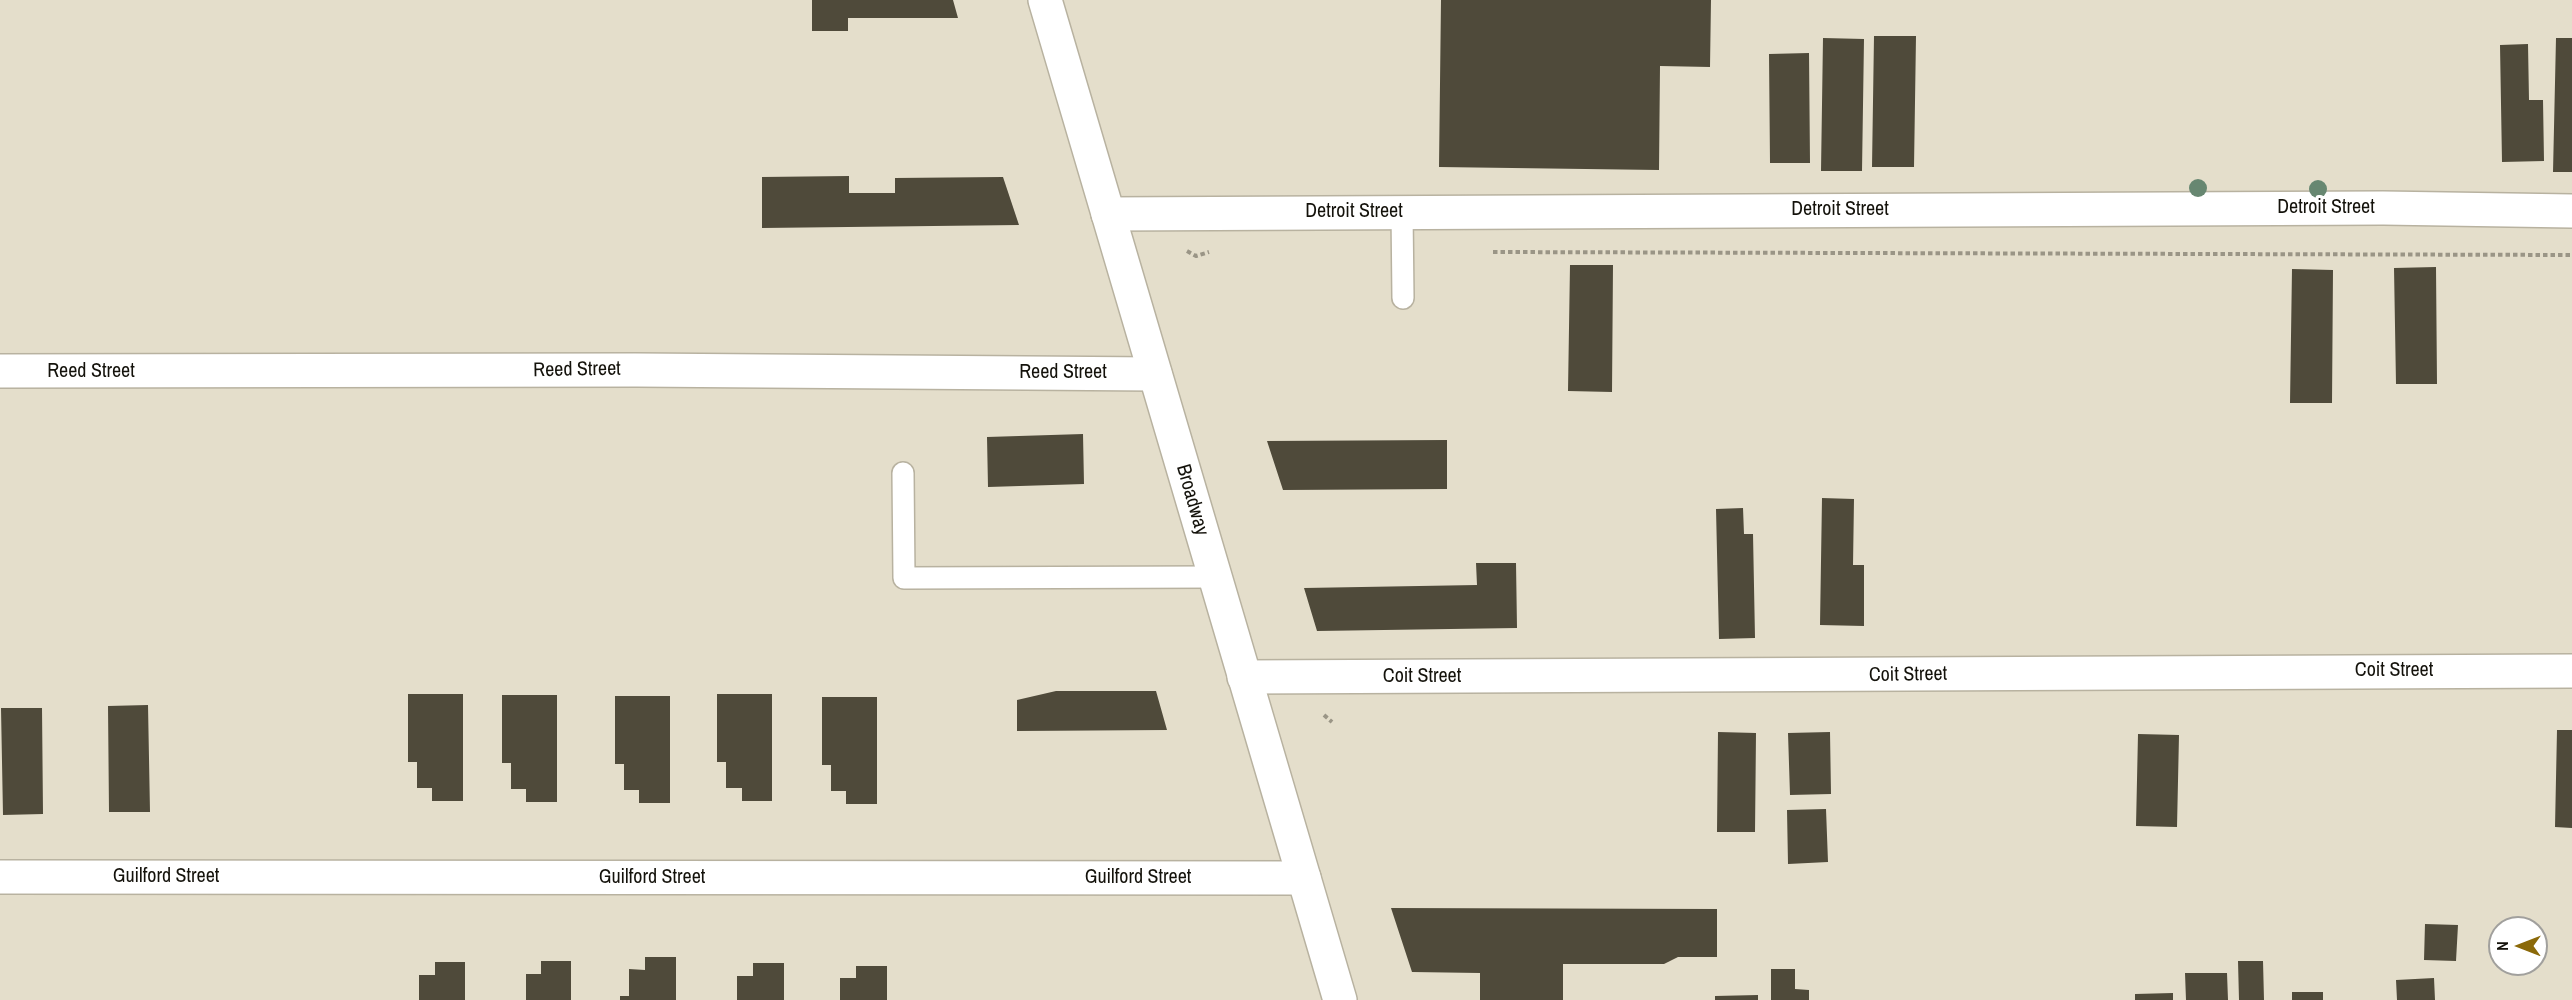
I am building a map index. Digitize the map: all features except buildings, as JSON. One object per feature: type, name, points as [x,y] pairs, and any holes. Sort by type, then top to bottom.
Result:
[{"type":"street","name":"Broadway","points":[[1045,0],[1340,1000]]},
{"type":"street","name":"Detroit Street","points":[[1108,214],[2371,208],[2572,211]]},
{"type":"street","name":"Reed Street","points":[[0,371],[636,370],[1155,374]]},
{"type":"street","name":"Coit Street","points":[[1245,677],[2572,671]]},
{"type":"street","name":"Guilford Street","points":[[0,877],[1304,878]]},
{"type":"lane","points":[[1402,212],[1403,298]]},
{"type":"lane","points":[[903,473],[904,578],[1215,577]]},
{"type":"path","points":[[1187,251],[1196,256],[1219,252]]},
{"type":"path","points":[[1489,252],[2572,255]]},
{"type":"path","points":[[1324,716],[1332,722]]}]
